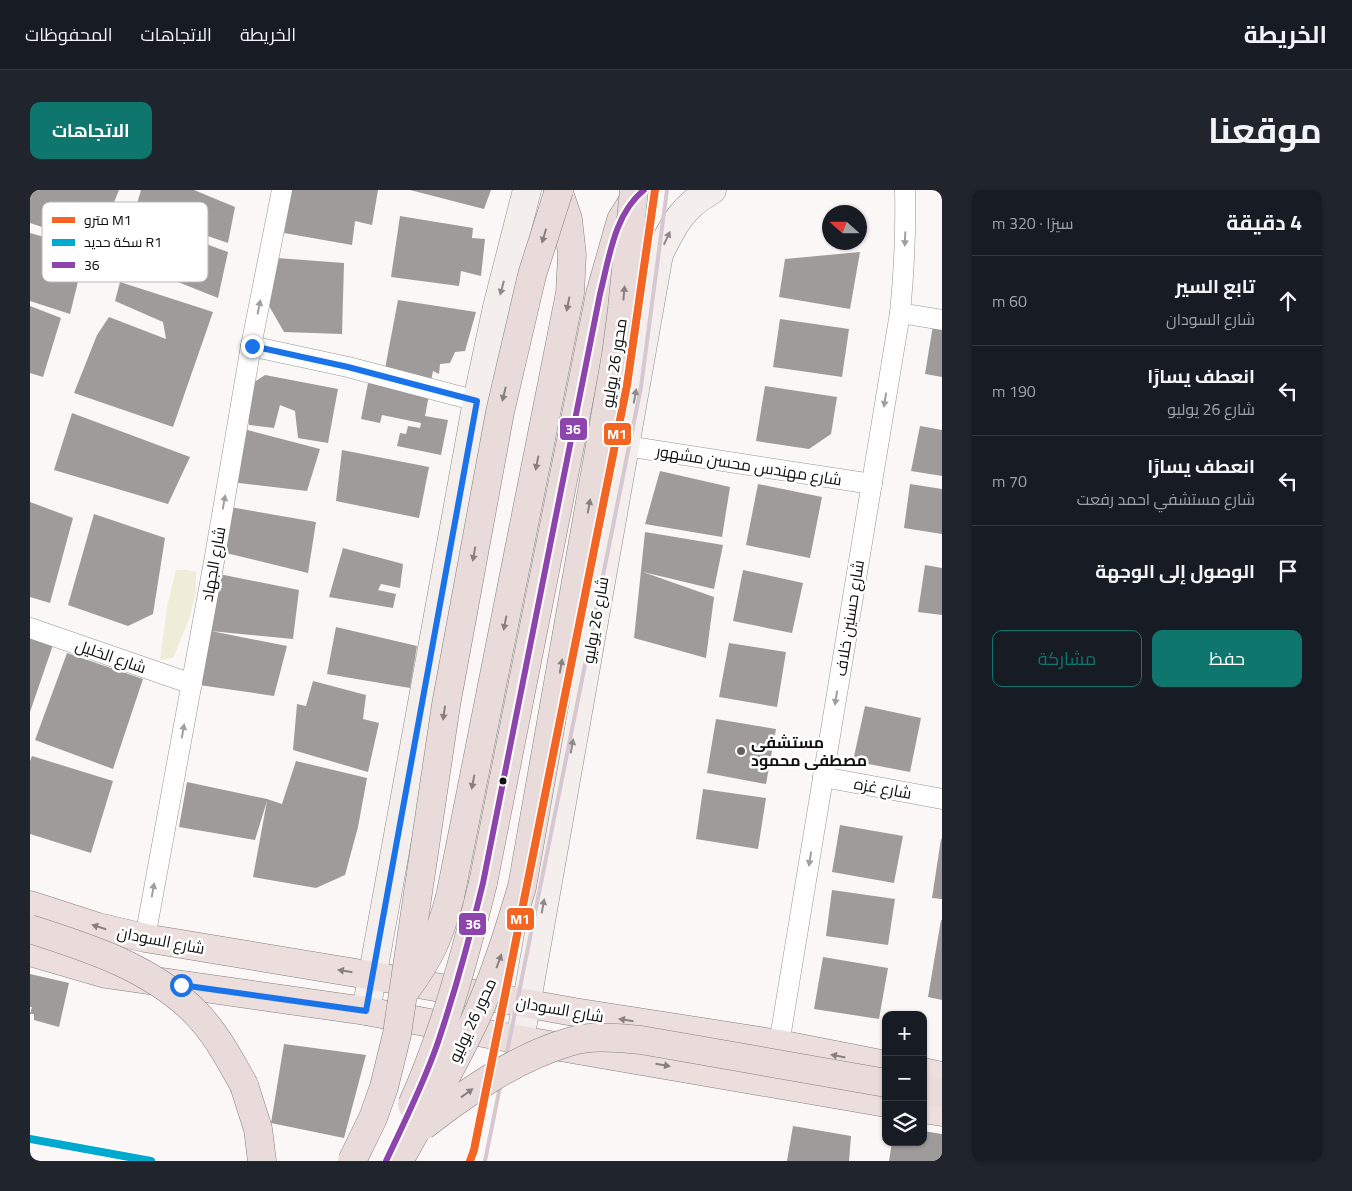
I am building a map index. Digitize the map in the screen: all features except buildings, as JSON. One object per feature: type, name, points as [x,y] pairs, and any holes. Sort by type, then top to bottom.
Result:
[{"type":"highway","points":[[404,994],[432,952],[439,937],[450,897],[570,293],[572,255],[568,219],[558,190]]},
{"type":"highway","points":[[352,1161],[373,1118],[384,1087],[397,1034],[446,705],[500,412],[532,275],[558,190]]},
{"type":"highway","points":[[386,1161],[436,1046],[466,952],[483,883],[600,294],[620,220],[636,193]]},
{"type":"highway","name":"محور 26 يوليو","points":[[399,1161],[478,1014],[497,966],[522,888],[616,355],[636,193]]},
{"type":"highway","points":[[30,929],[90,948],[124,963],[162,984],[196,1013],[225,1050],[244,1085],[258,1129],[262,1161]]},
{"type":"highway","points":[[414,1133],[476,1087],[500,1073],[570,1042],[603,1037],[641,1040],[882,1082]]},
{"type":"highway","points":[[927,1090],[942,1092]]},
{"type":"main road","points":[[366,1011],[374,976],[477,401],[497,307],[528,190]]},
{"type":"main road","name":"شارع 26 يوليو","points":[[520,1040],[659,254],[674,224],[696,200],[712,190]]},
{"type":"main road","name":"شارع السودان","points":[[30,905],[98,927],[144,938],[779,1044],[882,1064]]},
{"type":"main road","points":[[30,952],[106,974],[366,1011],[520,1040],[882,1102]]},
{"type":"main road","points":[[927,1073],[942,1076]]},
{"type":"main road","points":[[927,1110],[942,1112]]},
{"type":"street","name":"شارع الجهاد","points":[[144,938],[282,190]]},
{"type":"street","name":"شارع حسنين خلاف","points":[[779,1044],[900,313],[906,220],[904,190]]},
{"type":"street","points":[[900,313],[942,320]]},
{"type":"street","points":[[252,346],[348,367],[477,401]]},
{"type":"street","name":"شارع مهندس محسن مشهور","points":[[626,446],[872,484]]},
{"type":"street","name":"شارع الخليل","points":[[30,628],[192,684]]},
{"type":"street","name":"شارع غزه","points":[[823,777],[942,799]]},
{"type":"shaded area","points":[[176,570],[196,572],[196,593],[189,619],[173,658],[160,660],[167,607]]},
{"type":"railway","points":[[470,1161],[474,1150],[627,385],[655,190]]},
{"type":"railway","points":[[485,1161],[641,387],[667,190]]},
{"type":"metro line","name":"M1","points":[[470,1161],[474,1150],[627,385],[655,190]]},
{"type":"rail line","name":"R1","points":[[30,1139],[151,1161]]},
{"type":"transit line","name":"36","points":[[386,1161],[432,1060],[467,944],[483,883],[606,266],[619,224],[634,200],[644,190]]},
{"type":"place","name":"مستشفى مصطفى محمود","points":[[741,751]]},
{"type":"route","points":[[181,985],[366,1011],[374,976],[477,401],[348,367],[252,346]]}]
